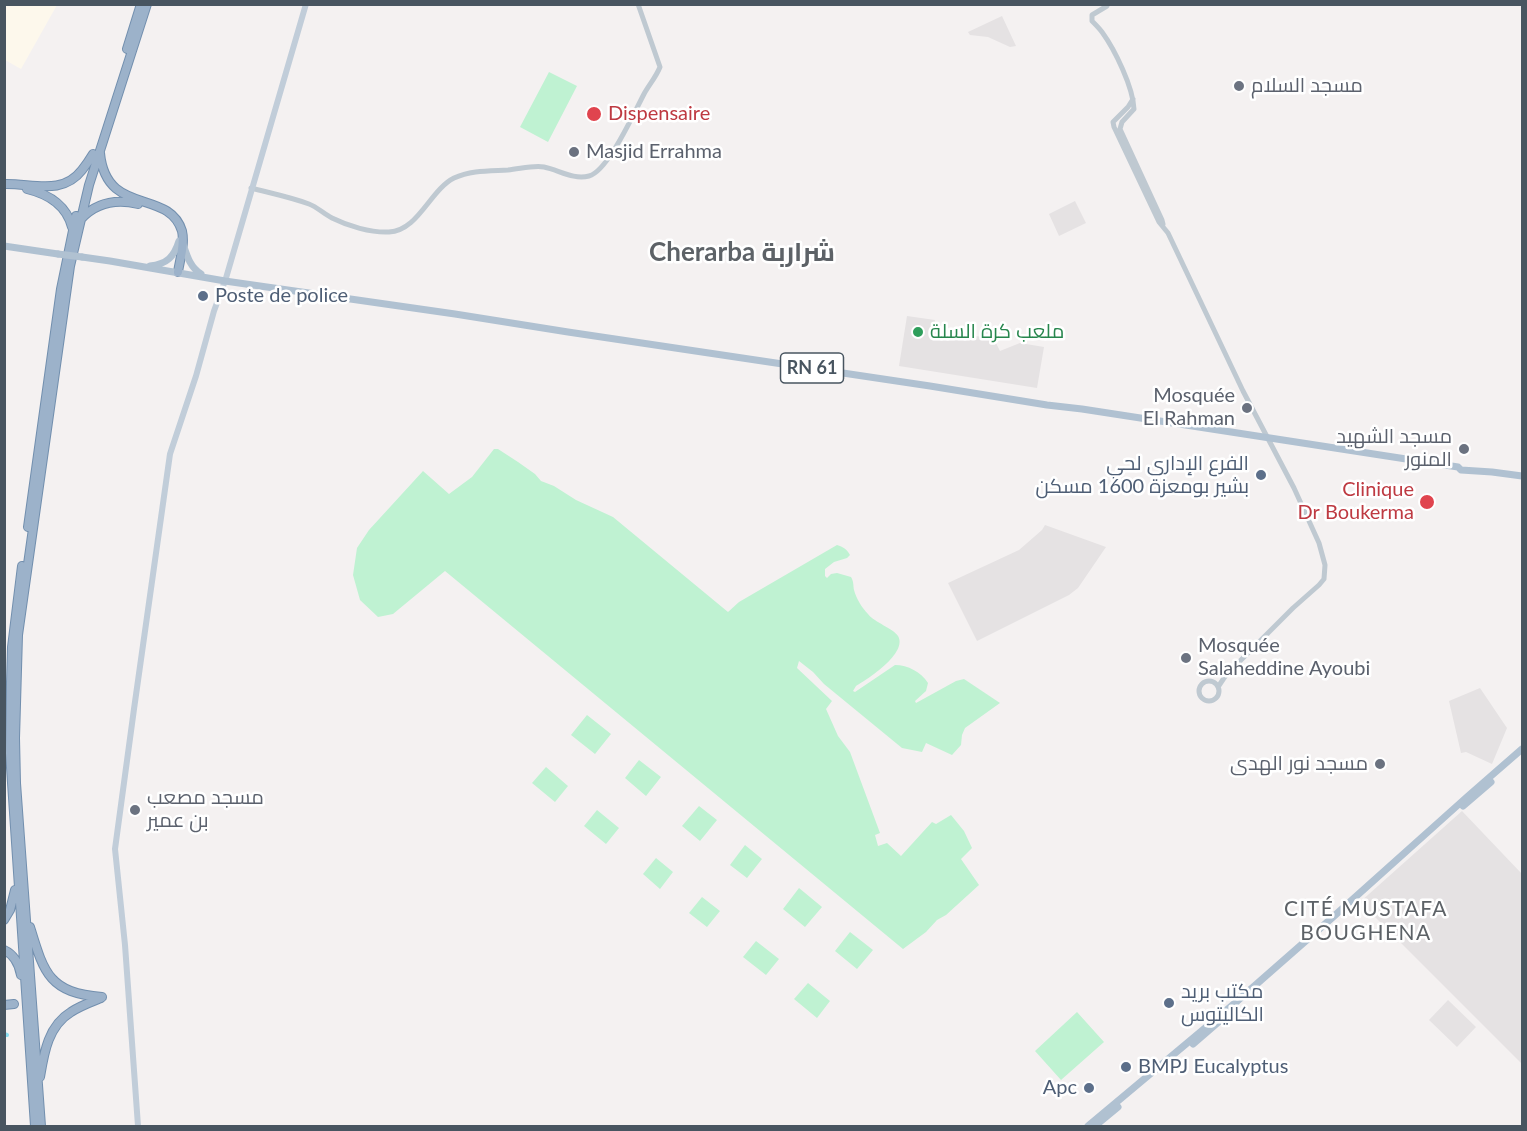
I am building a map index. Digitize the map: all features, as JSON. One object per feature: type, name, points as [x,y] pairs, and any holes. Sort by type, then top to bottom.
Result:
[{"type":"highway","points":[[35,1126],[10,753],[12,647],[15,615],[61,289],[72,231],[93,154],[141,4]]},
{"type":"highway","points":[[41,1126],[16,783],[18,634],[69,277],[80,220],[100,147],[147,4]]},
{"type":"highway","points":[[100,147],[103,167],[109,182],[125,195],[154,204],[173,216],[181,230],[176,272]]},
{"type":"highway","points":[[4,186],[55,187],[64,185],[73,180],[93,154]]},
{"type":"highway","points":[[4,186],[28,189],[51,198],[64,209],[70,220],[72,231]]},
{"type":"highway","points":[[80,220],[96,207],[107,203],[118,201],[135,203],[164,214],[173,223],[181,243]]},
{"type":"highway","points":[[4,920],[15,895],[17,867]]},
{"type":"highway","points":[[25,906],[42,962],[54,981],[62,988],[75,993],[102,997],[71,1012],[53,1029],[44,1052],[38,1091]]},
{"type":"highway","points":[[4,950],[16,959],[26,993]]},
{"type":"highway","points":[[4,1005],[14,1004]]},
{"type":"main road","points":[[138,1126],[125,945],[115,849],[170,454],[225,281],[306,4]]},
{"type":"main road","points":[[141,267],[160,265],[169,260],[181,243]]},
{"type":"main road","points":[[181,243],[192,266],[206,277]]},
{"type":"main road","name":"RN 61","points":[[4,246],[1458,466],[1461,470],[1522,476]]},
{"type":"main road","points":[[1088,1126],[1235,1003],[1522,749]]},
{"type":"main road","points":[[1095,1126],[1243,1001],[1522,755]]},
{"type":"street","points":[[251,188],[311,205],[349,224],[390,232],[400,230],[411,222],[442,186],[461,175],[540,167],[577,176],[589,176],[596,173],[617,144],[660,69],[660,63],[638,4]]},
{"type":"street","points":[[1106,4],[1107,6],[1092,15],[1092,21],[1107,39],[1128,81],[1133,99],[1134,109],[1122,122],[1120,129],[1163,226],[1266,437],[1294,488],[1319,543],[1325,566],[1324,579],[1319,585],[1226,675],[1218,687]]},
{"type":"street","points":[[1212,681],[1218,687],[1217,698],[1204,700],[1200,694],[1201,686],[1204,683],[1226,675]]},
{"type":"shaded area","points":[[5,4],[57,5],[21,69],[5,60]]},
{"type":"shaded area","points":[[1002,16],[1016,46],[1010,47],[988,37],[970,35],[968,32]]},
{"type":"shaded area","points":[[1075,201],[1086,223],[1059,236],[1049,214]]},
{"type":"shaded area","points":[[907,316],[935,320],[934,329],[994,339],[1000,351],[1020,343],[1044,347],[1037,388],[899,366]]},
{"type":"shaded area","points":[[1045,525],[1106,547],[1078,588],[1069,595],[977,641],[948,583],[1019,550]]},
{"type":"shaded area","points":[[1480,688],[1507,728],[1492,764],[1466,752],[1461,753],[1449,701]]},
{"type":"shaded area","points":[[1462,811],[1522,874],[1522,1064],[1360,902]]},
{"type":"shaded area","points":[[1448,1000],[1476,1027],[1457,1047],[1429,1020]]},
{"type":"green space","points":[[549,72],[577,86],[548,142],[520,127]]},
{"type":"green space","points":[[494,449],[498,449],[518,462],[541,481],[613,517],[728,612],[739,602],[837,545],[843,547],[850,555],[825,569],[825,576],[827,578],[837,573],[851,577],[856,596],[864,609],[871,617],[896,633],[900,643],[885,665],[856,686],[853,691],[855,692],[895,665],[900,665],[918,672],[928,683],[926,691],[915,701],[916,703],[964,679],[1000,703],[965,728],[961,745],[952,755],[926,743],[922,752],[902,748],[799,661],[797,668],[832,701],[826,709],[838,736],[850,752],[880,833],[875,835],[878,846],[887,843],[901,856],[932,822],[936,824],[951,815],[964,831],[972,848],[961,859],[979,885],[926,932],[903,949],[445,571],[393,614],[378,617],[360,600],[353,575],[357,548],[369,530],[423,471],[449,494],[472,477]]},
{"type":"green space","points":[[587,715],[611,734],[595,754],[571,735]]},
{"type":"green space","points":[[639,760],[661,777],[646,796],[625,778]]},
{"type":"green space","points":[[546,767],[568,786],[555,802],[532,783]]},
{"type":"green space","points":[[699,806],[717,820],[700,841],[682,826]]},
{"type":"green space","points":[[597,810],[619,828],[606,844],[584,826]]},
{"type":"green space","points":[[745,845],[762,859],[747,878],[730,865]]},
{"type":"green space","points":[[656,858],[673,872],[660,889],[643,874]]},
{"type":"green space","points":[[799,888],[822,907],[805,927],[783,909]]},
{"type":"green space","points":[[702,897],[720,911],[707,927],[689,913]]},
{"type":"green space","points":[[850,932],[873,950],[857,969],[835,951]]},
{"type":"green space","points":[[756,941],[779,959],[766,975],[743,957]]},
{"type":"green space","points":[[808,983],[830,1001],[817,1018],[794,999]]},
{"type":"green space","points":[[1077,1012],[1104,1042],[1061,1080],[1035,1051]]},
{"type":"place","name":"مسجد السلام","points":[[1239,86]]},
{"type":"place","name":"Dispensaire","points":[[594,114]]},
{"type":"place","name":"Masjid Errahma","points":[[574,152]]},
{"type":"place","name":"Poste de police","points":[[203,296]]},
{"type":"place","name":"ملعب كرة السلة","points":[[918,332]]},
{"type":"place","name":"Mosquée El Rahman","points":[[1247,408]]},
{"type":"place","name":"مسجد الشهيد المنور","points":[[1464,449]]},
{"type":"place","name":"الفرع الإداري لحي بشير بومعزة 1600 مسكن","points":[[1261,475]]},
{"type":"place","name":"Clinique Dr Boukerma","points":[[1427,502]]},
{"type":"place","name":"Mosquée Salaheddine Ayoubi","points":[[1186,658]]},
{"type":"place","name":"مسجد نور الهدى","points":[[1380,764]]},
{"type":"place","name":"مسجد مصعب بن عمير","points":[[135,810]]},
{"type":"place","name":"مكتب بريد الكاليتوس","points":[[1169,1003]]},
{"type":"place","name":"BMPJ Eucalyptus","points":[[1126,1067]]},
{"type":"place","name":"Apc","points":[[1089,1088]]},
{"type":"district","name":"Cherarba شراربة","points":[[742,253]]},
{"type":"district","name":"CITÉ MUSTAFA BOUGHENA","points":[[1366,921]]}]
